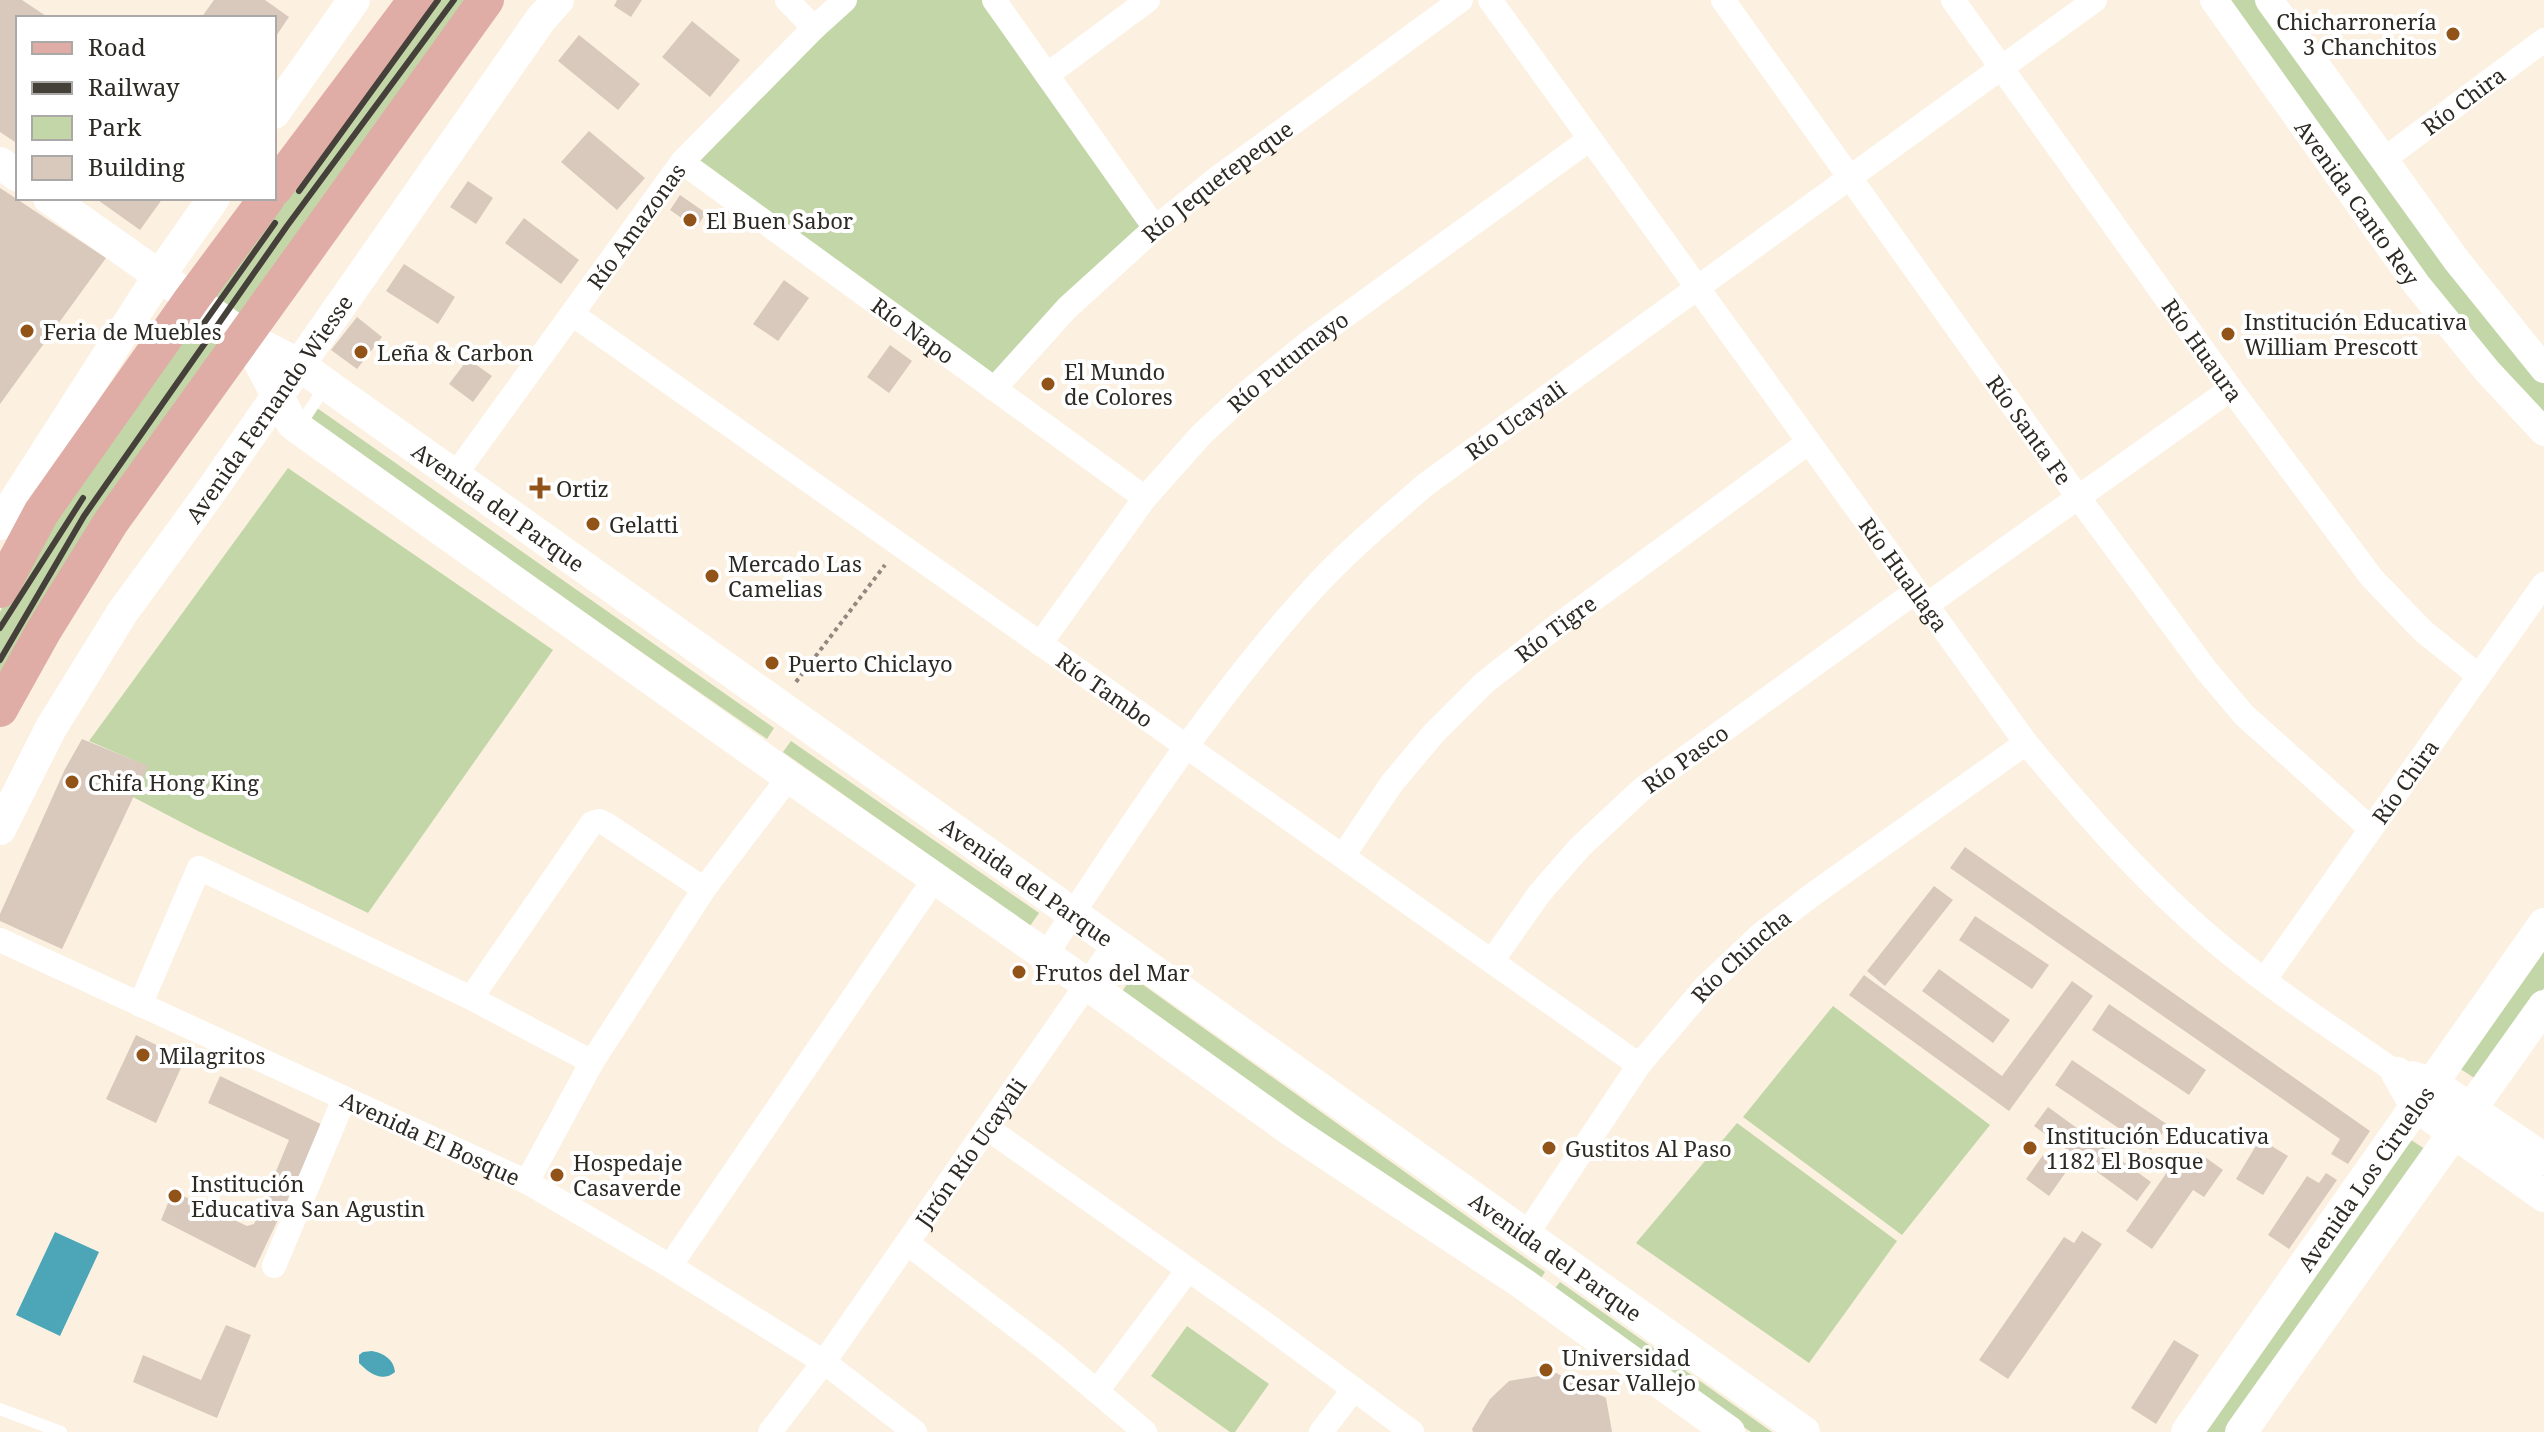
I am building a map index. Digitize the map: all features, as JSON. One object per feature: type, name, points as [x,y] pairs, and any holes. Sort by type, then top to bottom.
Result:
[{"type":"main road","points":[[276,110],[354,0]]},
{"type":"main road","points":[[276,186],[416,0]]},
{"type":"main road","points":[[0,709],[44,630],[111,522],[486,0]]},
{"type":"main road","name":"Avenida Fernando Wiesse","points":[[0,829],[51,728],[122,613],[532,31],[558,0]]},
{"type":"main road","name":"Avenida del Parque","points":[[52,200],[246,337],[298,364],[1804,1432]]},
{"type":"main road","points":[[0,524],[159,276],[213,200]]},
{"type":"main road","points":[[0,590],[41,513],[266,200]]},
{"type":"main road","name":"Avenida del Parque","points":[[246,337],[292,423],[298,428],[1292,1131],[1522,1283],[1729,1432]]},
{"type":"main road","name":"Avenida Los Ciruelos","points":[[2187,1432],[2544,924]]},
{"type":"main road","name":"Avenida Los Ciruelos","points":[[2241,1432],[2544,1006]]},
{"type":"main road","points":[[2397,1073],[2424,1094],[2453,1134],[2544,1196]]},
{"type":"main road","points":[[2424,1094],[2472,1108],[2544,1159]]},
{"type":"street","points":[[787,0],[814,28]]},
{"type":"street","name":"Río Amazonas","points":[[455,475],[682,162],[845,0]]},
{"type":"street","points":[[994,0],[1155,228]]},
{"type":"street","points":[[1047,75],[1148,0]]},
{"type":"street","name":"Río Jequetepeque","points":[[994,389],[1067,308],[1155,228],[1216,179],[1461,0]]},
{"type":"street","name":"Río Huallaga","points":[[1490,0],[2026,743],[2140,872],[2210,937],[2397,1073]]},
{"type":"street","name":"Río Santa Fe","points":[[1723,0],[2078,497],[2206,670],[2244,715],[2371,829]]},
{"type":"street","name":"Río Huaura","points":[[1953,0],[2231,389],[2372,578],[2423,631],[2479,676]]},
{"type":"street","name":"Río Ucayali","points":[[1046,955],[1186,747],[1264,645],[1312,589],[1368,534],[1425,485],[2095,0]]},
{"type":"street","name":"Avenida Canto Rey","points":[[2214,0],[2417,285],[2488,372],[2544,432]]},
{"type":"street","name":"Avenida Canto Rey","points":[[2269,0],[2483,296],[2544,369]]},
{"type":"street","name":"Río Chira","points":[[2383,160],[2544,40]]},
{"type":"street","name":"Río Putumayo","points":[[1040,644],[1145,498],[1201,435],[1245,394],[1590,139]]},
{"type":"street","name":"Río Napo","points":[[682,162],[1145,498]]},
{"type":"street","name":"Río Tambo","points":[[572,314],[1639,1065]]},
{"type":"street","name":"Río Pasco","points":[[1492,961],[1539,894],[1580,847],[1641,790],[1920,599],[2078,497],[2231,389]]},
{"type":"street","name":"Río Tigre","points":[[1343,856],[1392,783],[1434,733],[1484,683],[1809,442]]},
{"type":"street","name":"Río Chira","points":[[2265,979],[2544,584]]},
{"type":"street","name":"Río Chincha","points":[[1526,1235],[1639,1065],[1705,987],[1760,935],[1812,895],[2026,743]]},
{"type":"street","points":[[527,1182],[592,1062],[704,889],[789,777]]},
{"type":"street","points":[[471,998],[592,823],[599,821],[606,824],[704,889]]},
{"type":"street","points":[[140,1005],[199,868],[471,998],[592,1062]]},
{"type":"street","points":[[670,1266],[935,878]]},
{"type":"street","name":"Avenida El Bosque","points":[[0,940],[527,1182],[824,1362],[915,1432]]},
{"type":"street","name":"Jirón Río Ucayali","points":[[770,1432],[824,1362],[1115,944]]},
{"type":"street","points":[[274,1266],[344,1099]]},
{"type":"street","points":[[987,1128],[1412,1432]]},
{"type":"street","points":[[907,1243],[1050,1352],[1145,1432]]},
{"type":"street","points":[[1097,1391],[1188,1270]]},
{"type":"street","points":[[1321,1432],[1354,1389]]},
{"type":"lane","points":[[298,428],[327,385]]},
{"type":"lane","points":[[0,1409],[61,1432]]},
{"type":"path","points":[[796,682],[885,565]]},
{"type":"green space","points":[[429,0],[473,0],[242,316],[218,303],[212,291]]},
{"type":"green space","points":[[845,0],[993,0],[1155,228],[994,389],[682,162]]},
{"type":"green space","points":[[2225,0],[2256,0],[2544,382],[2544,425],[2468,339]]},
{"type":"green space","points":[[201,315],[228,334],[0,688],[0,612],[25,562]]},
{"type":"green space","points":[[317,408],[774,728],[767,739],[308,421]]},
{"type":"green space","points":[[288,468],[553,650],[368,913],[133,797],[147,766],[89,741]]},
{"type":"green space","points":[[791,741],[1039,913],[1030,926],[783,752]]},
{"type":"green space","points":[[2544,948],[2544,988],[2479,1081],[2459,1068]]},
{"type":"green space","points":[[1132,977],[1545,1272],[1538,1283],[1121,993]]},
{"type":"green space","points":[[1833,1006],[1990,1125],[1902,1235],[1743,1117]]},
{"type":"green space","points":[[1737,1123],[1897,1241],[1809,1363],[1636,1243]]},
{"type":"green space","points":[[2411,1140],[2428,1151],[2231,1432],[2203,1432]]},
{"type":"green space","points":[[1560,1282],[1772,1432],[1751,1432],[1551,1293]]},
{"type":"green space","points":[[1187,1326],[1269,1384],[1235,1432],[1230,1432],[1151,1376]]},
{"type":"water","points":[[55,1232],[99,1252],[60,1336],[16,1315]]},
{"type":"water","points":[[372,1351],[387,1357],[395,1372],[381,1377],[363,1367],[359,1363],[359,1355]]},
{"type":"building","points":[[0,0],[22,0],[46,16],[16,16],[16,143],[0,132]]},
{"type":"building","points":[[214,0],[265,0],[289,17],[276,36],[276,16],[202,16]]},
{"type":"building","points":[[617,0],[642,0],[631,17],[614,6]]},
{"type":"building","points":[[692,21],[740,60],[710,97],[662,57]]},
{"type":"building","points":[[579,35],[640,84],[618,110],[558,61]]},
{"type":"building","points":[[589,131],[645,178],[617,210],[561,162]]},
{"type":"building","points":[[468,181],[493,198],[476,224],[450,207]]},
{"type":"building","name":"Feria de Muebles","points":[[0,188],[106,258],[0,404]]},
{"type":"building","points":[[680,195],[706,213],[696,228],[670,210]]},
{"type":"building","points":[[98,200],[162,200],[140,230]]},
{"type":"building","points":[[524,218],[579,260],[561,284],[505,243]]},
{"type":"building","points":[[404,264],[455,297],[438,324],[386,291]]},
{"type":"building","points":[[784,280],[809,298],[778,341],[753,324]]},
{"type":"building","points":[[357,317],[382,337],[357,369],[331,350]]},
{"type":"building","points":[[890,345],[912,361],[889,393],[867,377]]},
{"type":"building","points":[[468,359],[492,376],[473,402],[449,384]]},
{"type":"building","points":[[82,739],[148,766],[62,949],[0,921],[0,914],[65,769]]},
{"type":"building","points":[[1965,847],[2370,1131],[2348,1164],[2331,1154],[2340,1139],[1950,868]]},
{"type":"building","points":[[1934,886],[1953,900],[1885,986],[1867,971]]},
{"type":"building","points":[[1975,916],[2049,965],[2032,989],[1959,940]]},
{"type":"building","points":[[1939,969],[2010,1020],[1993,1043],[1922,991]]},
{"type":"building","points":[[1864,975],[2002,1076],[2072,981],[2093,996],[2009,1111],[1849,995]]},
{"type":"building","points":[[2109,1004],[2206,1070],[2189,1095],[2092,1030]]},
{"type":"building","points":[[136,1035],[185,1059],[156,1123],[106,1099]]},
{"type":"building","points":[[2072,1060],[2168,1125],[2151,1150],[2055,1085]]},
{"type":"building","points":[[220,1076],[323,1125],[255,1268],[161,1220],[173,1191],[247,1226],[254,1224],[289,1140],[208,1103]]},
{"type":"building","points":[[2048,1107],[2151,1182],[2137,1201],[2034,1126]]},
{"type":"building","points":[[2260,1139],[2288,1156],[2263,1195],[2236,1179]]},
{"type":"building","points":[[2198,1152],[2223,1170],[2204,1197],[2193,1190],[2152,1249],[2126,1231],[2172,1165],[2183,1173]]},
{"type":"building","points":[[2043,1155],[2066,1172],[2049,1196],[2026,1179]]},
{"type":"building","points":[[2326,1173],[2337,1180],[2289,1249],[2268,1235],[2307,1176],[2319,1183]]},
{"type":"building","points":[[2082,1231],[2102,1244],[2008,1379],[1979,1360],[2064,1237],[2074,1243]]},
{"type":"building","points":[[226,1325],[251,1335],[217,1418],[133,1382],[143,1355],[201,1380]]},
{"type":"building","points":[[2174,1340],[2199,1355],[2156,1424],[2131,1408]]},
{"type":"building","points":[[1556,1373],[1606,1398],[1612,1432],[1473,1432],[1490,1399],[1509,1381]]},
{"type":"railway","points":[[299,191],[438,0]]},
{"type":"railway","points":[[0,660],[84,516],[287,226],[454,0]]},
{"type":"railway","points":[[192,340],[275,223]]},
{"type":"railway","points":[[0,628],[83,498]]},
{"type":"place","name":"Chicharronería 3 Chanchitos","points":[[2453,34]]},
{"type":"place","name":"El Buen Sabor","points":[[690,220]]},
{"type":"place","name":"Feria de Muebles","points":[[27,331]]},
{"type":"place","name":"Institución Educativa William Prescott","points":[[2228,334]]},
{"type":"place","name":"Leña & Carbon","points":[[361,352]]},
{"type":"place","name":"El Mundo de Colores","points":[[1048,384]]},
{"type":"place","name":"Ortiz","points":[[540,488]]},
{"type":"place","name":"Gelatti","points":[[593,524]]},
{"type":"place","name":"Mercado Las Camelias","points":[[712,576]]},
{"type":"place","name":"Puerto Chiclayo","points":[[772,663]]},
{"type":"place","name":"Chifa Hong King","points":[[72,782]]},
{"type":"place","name":"Frutos del Mar","points":[[1019,972]]},
{"type":"place","name":"Milagritos","points":[[143,1055]]},
{"type":"place","name":"Gustitos Al Paso","points":[[1549,1148]]},
{"type":"place","name":"Institución Educativa 1182 El Bosque","points":[[2030,1148]]},
{"type":"place","name":"Hospedaje Casaverde","points":[[557,1175]]},
{"type":"place","name":"Institución Educativa San Agustin","points":[[175,1196]]},
{"type":"place","name":"Universidad Cesar Vallejo","points":[[1546,1370]]}]
